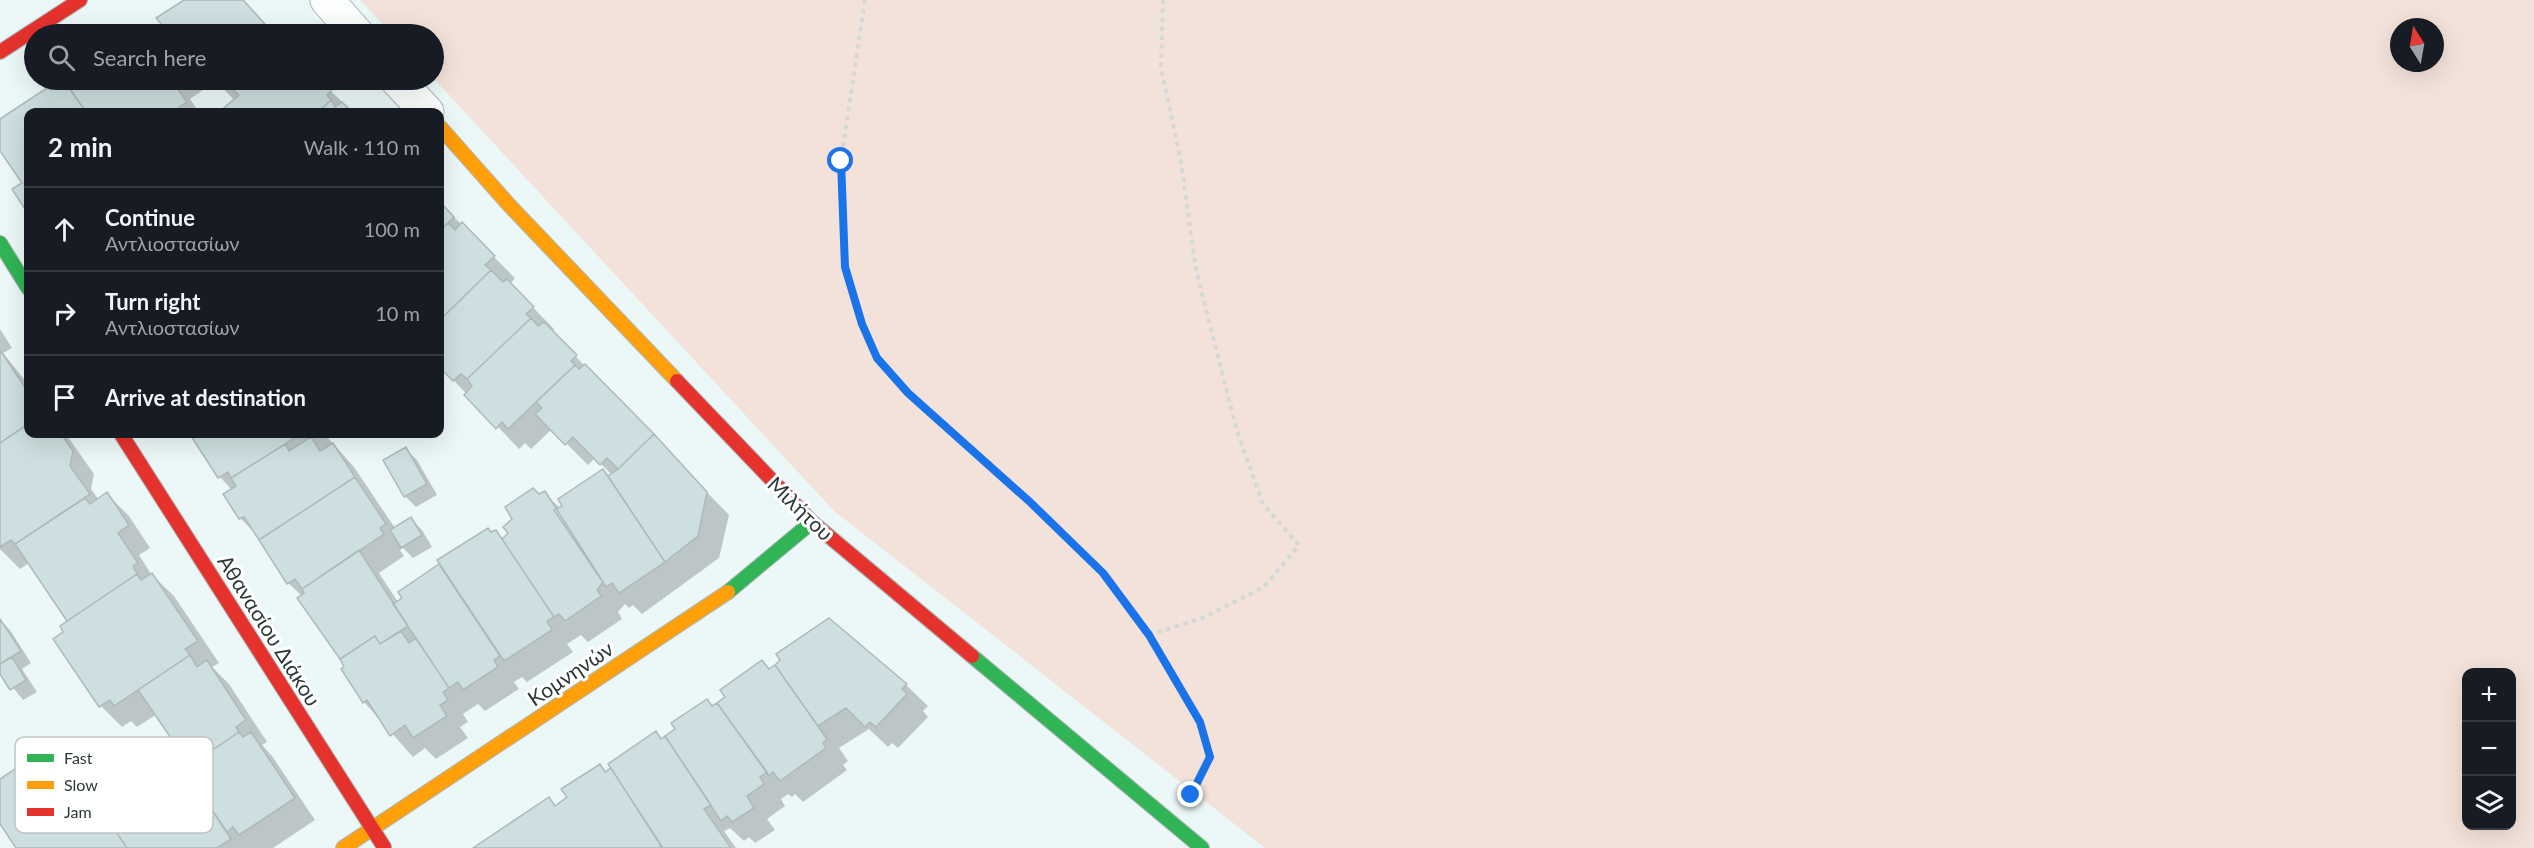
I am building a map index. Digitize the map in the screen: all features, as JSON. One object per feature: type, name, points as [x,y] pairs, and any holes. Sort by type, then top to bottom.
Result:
[{"type":"street","points":[[43,24],[80,0]]},
{"type":"street","points":[[327,0],[348,24]]},
{"type":"street","points":[[0,52],[24,36]]},
{"type":"street","points":[[406,90],[423,108]]},
{"type":"street","name":"Μιλήτου","points":[[444,132],[510,206],[812,522],[1202,848]]},
{"type":"street","points":[[0,243],[24,282]]},
{"type":"street","name":"Αθανασίου Διάκου","points":[[124,438],[384,848]]},
{"type":"street","name":"Κομνηνών","points":[[343,848],[742,584],[812,522]]},
{"type":"path","points":[[866,0],[841,161],[845,267],[862,324],[877,358],[908,393],[1030,502],[1103,573],[1149,635],[1200,722],[1210,757],[1191,795],[1170,822]]},
{"type":"path","points":[[1149,635],[1202,618],[1264,587],[1299,545],[1263,504],[1237,431],[1196,270],[1181,162],[1161,68],[1163,0]]},
{"type":"shaded area","points":[[360,0],[2534,0],[2534,848],[1265,848],[834,511],[444,90],[444,24],[383,24]]},
{"type":"building","points":[[184,0],[243,0],[265,24],[161,24],[156,18]]},
{"type":"building","points":[[44,90],[71,90],[83,108],[24,108],[24,208],[12,189],[22,183],[0,151],[0,119]]},
{"type":"building","points":[[70,90],[178,90],[187,102],[178,108],[83,108]]},
{"type":"building","points":[[234,90],[332,90],[327,95],[331,100],[322,108],[224,108],[239,95]]},
{"type":"building","points":[[331,100],[335,107],[342,102],[348,108],[322,108]]},
{"type":"building","points":[[444,206],[454,217],[444,227]]},
{"type":"building","points":[[462,222],[495,256],[485,265],[491,270],[444,316],[444,227],[448,223],[455,230]]},
{"type":"building","points":[[491,270],[503,282],[507,279],[534,307],[526,314],[531,318],[467,379],[461,374],[453,381],[444,372],[444,316]]},
{"type":"building","points":[[531,318],[538,326],[544,322],[577,355],[571,361],[575,365],[508,429],[502,422],[496,429],[464,395],[472,386],[467,379]]},
{"type":"building","points":[[0,350],[24,386],[24,427],[0,443]]},
{"type":"building","points":[[585,364],[654,434],[618,469],[607,458],[600,465],[573,437],[565,445],[535,414],[542,408],[536,402],[575,365],[579,369]]},
{"type":"building","points":[[24,427],[24,438],[64,438],[73,451],[70,466],[90,494],[15,544],[11,540],[0,547],[0,443]]},
{"type":"building","points":[[654,434],[707,492],[698,536],[665,562],[608,476]]},
{"type":"building","points":[[192,438],[295,438],[231,478],[228,472],[218,478]]},
{"type":"building","points":[[309,438],[320,451],[333,443],[355,477],[259,540],[244,517],[239,519],[223,494],[236,486],[231,478],[285,444],[289,451]]},
{"type":"building","points":[[406,447],[427,484],[404,497],[383,460]]},
{"type":"building","points":[[603,469],[665,562],[619,593],[612,583],[606,587],[554,510],[562,506],[558,499]]},
{"type":"building","points":[[355,477],[386,524],[380,528],[384,534],[302,589],[295,579],[287,584],[259,540]]},
{"type":"building","points":[[533,488],[539,494],[545,491],[603,582],[597,590],[601,596],[565,621],[559,614],[554,617],[502,539],[508,533],[503,527],[512,519],[505,507]]},
{"type":"building","points":[[107,492],[129,525],[118,533],[138,563],[133,566],[137,574],[67,621],[15,544],[85,498],[90,504]]},
{"type":"building","points":[[411,517],[422,535],[401,548],[390,530]]},
{"type":"building","points":[[488,528],[491,532],[496,530],[554,617],[547,621],[552,630],[504,661],[437,560]]},
{"type":"building","points":[[359,550],[408,626],[380,644],[375,636],[340,659],[297,598],[304,593],[302,589]]},
{"type":"building","points":[[439,564],[500,656],[494,660],[498,667],[463,690],[458,682],[449,688],[393,604],[402,598],[398,592]]},
{"type":"building","points":[[152,573],[198,641],[185,649],[190,655],[114,706],[110,700],[99,707],[53,639],[63,632],[60,626],[137,574],[141,580]]},
{"type":"building","points":[[829,618],[907,684],[902,689],[907,694],[876,727],[870,722],[865,727],[846,708],[818,726],[775,665],[780,660],[776,654]]},
{"type":"building","points":[[0,619],[21,651],[0,664]]},
{"type":"building","points":[[401,631],[409,643],[416,638],[449,688],[443,692],[448,700],[440,705],[447,716],[413,738],[405,725],[390,736],[367,700],[363,703],[341,669],[344,667],[340,659],[375,636],[380,644]]},
{"type":"building","points":[[190,655],[197,667],[207,660],[246,720],[236,727],[239,732],[213,749],[213,737],[170,737],[138,690]]},
{"type":"building","points":[[12,657],[26,680],[10,690],[0,674],[0,664]]},
{"type":"building","points":[[762,660],[769,669],[775,665],[827,739],[823,743],[826,748],[780,781],[773,772],[769,776],[717,703],[725,697],[720,690]]},
{"type":"building","points":[[707,699],[712,706],[717,703],[767,772],[760,777],[764,784],[747,796],[754,808],[732,822],[727,816],[721,821],[665,736],[675,729],[671,723]]},
{"type":"building","points":[[656,731],[661,739],[665,736],[711,805],[704,809],[731,848],[663,848],[608,764]]},
{"type":"building","points":[[239,732],[243,737],[251,732],[295,798],[239,835],[233,827],[227,832],[213,811],[213,750]]},
{"type":"building","points":[[600,764],[605,772],[611,768],[661,846],[659,848],[473,848],[549,797],[555,806],[567,797],[561,789]]},
{"type":"building","points":[[15,769],[15,833],[117,833],[127,848],[16,848],[0,824],[0,779]]},
{"type":"building","points":[[213,812],[231,839],[217,848],[127,848],[117,833],[213,833]]},
{"type":"traffic: fast","points":[[0,243],[24,282]]},
{"type":"traffic: fast","points":[[728,592],[812,522]]},
{"type":"traffic: fast","points":[[972,656],[1202,848]]},
{"type":"traffic: slow","points":[[444,132],[510,206],[677,381]]},
{"type":"traffic: slow","points":[[343,848],[728,592]]},
{"type":"traffic: jam","points":[[43,24],[80,0]]},
{"type":"traffic: jam","points":[[0,52],[24,36]]},
{"type":"traffic: jam","points":[[677,381],[812,522],[972,656]]},
{"type":"traffic: jam","points":[[124,438],[384,847]]},
{"type":"route","points":[[841,161],[845,267],[862,324],[877,358],[908,393],[1030,502],[1103,573],[1149,635],[1200,722],[1210,757],[1191,795]]}]
